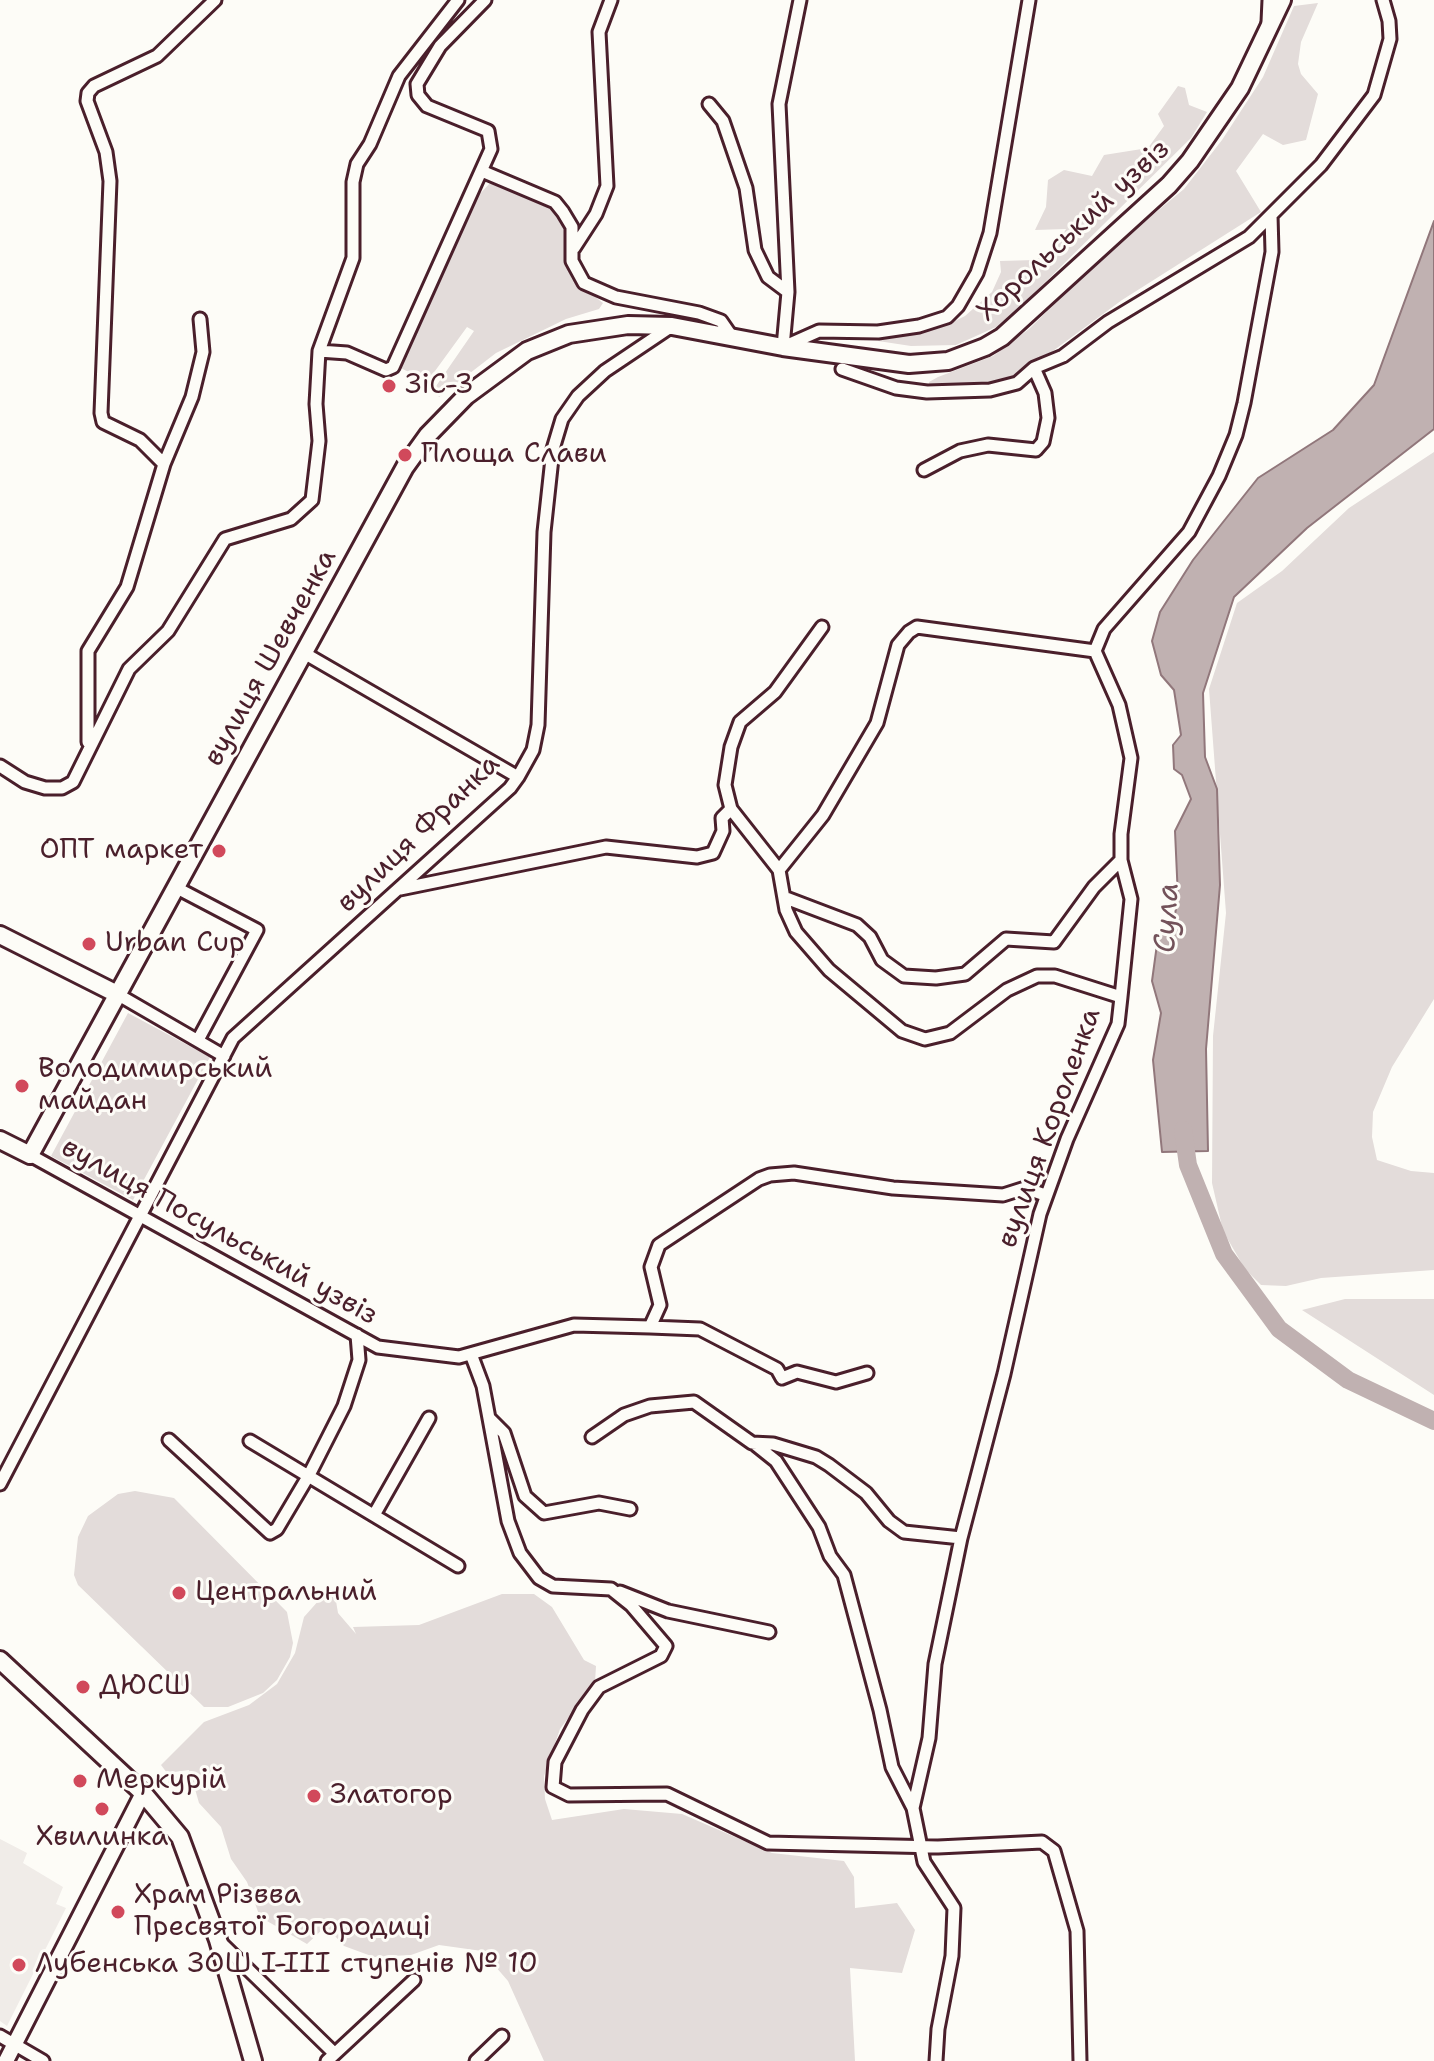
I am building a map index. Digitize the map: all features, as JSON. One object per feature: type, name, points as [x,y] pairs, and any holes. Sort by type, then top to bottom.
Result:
[{"type":"main road","name":"Хорольський узвіз","points":[[672,326],[730,334],[783,347],[929,364],[967,355],[1002,337],[1169,185],[1190,161],[1240,88],[1282,0]]},
{"type":"main road","name":"вулиця Шевченка","points":[[30,1155],[405,467],[428,435],[466,396],[527,351],[569,334],[628,325],[672,326]]},
{"type":"main road","points":[[0,935],[117,994]]},
{"type":"main road","points":[[0,1140],[30,1155]]},
{"type":"main road","points":[[0,1660],[143,1793],[180,1837],[218,1940],[253,2061]]},
{"type":"street","points":[[164,464],[140,440],[103,422],[101,413],[110,181],[106,152],[87,101],[88,93],[94,86],[157,56],[215,0]]},
{"type":"street","points":[[0,766],[25,782],[51,789],[62,788],[80,773],[88,747],[129,669],[168,631],[225,539],[291,519],[312,500],[319,441],[316,404],[319,351],[353,258],[353,182],[357,164],[370,144],[399,76],[458,0]]},
{"type":"street","points":[[319,351],[347,353],[390,370],[484,172],[491,149],[488,131],[427,106],[418,95],[417,84],[440,46],[485,0]]},
{"type":"street","points":[[574,248],[596,214],[607,186],[599,32],[611,0]]},
{"type":"street","points":[[800,0],[800,15],[779,104],[788,292],[783,347],[819,331],[878,332],[919,326],[947,317],[958,306],[977,273],[990,233],[1029,0]]},
{"type":"street","points":[[1267,31],[1269,0]]},
{"type":"street","points":[[842,369],[896,388],[945,393],[990,390],[1017,383],[1034,368],[1063,356],[1108,322],[1249,237],[1321,165],[1374,95],[1390,39],[1383,0]]},
{"type":"street","points":[[709,104],[723,121],[746,188],[755,250],[768,277],[788,292]]},
{"type":"street","points":[[484,172],[555,202],[572,227],[575,273],[596,290],[691,310],[721,321],[730,334]]},
{"type":"street","points":[[779,870],[823,815],[877,723],[898,645],[909,632],[917,627],[1095,651],[1104,629],[1140,592],[1189,532],[1236,435],[1272,252],[1271,215]]},
{"type":"street","points":[[88,747],[88,651],[127,587],[164,464],[192,397],[203,352],[200,319]]},
{"type":"street","name":"вулиця Франка","points":[[0,1484],[233,1038],[510,788],[518,777],[533,750],[538,725],[544,532],[553,449],[562,419],[578,396],[605,371],[672,326]]},
{"type":"street","points":[[924,470],[960,451],[988,445],[1036,450],[1047,431],[1048,418],[1045,393],[1034,368]]},
{"type":"street","points":[[822,627],[775,692],[740,722],[731,747],[725,785],[731,809],[779,870],[786,910],[796,932],[829,970],[913,1037],[938,1037],[961,1028],[991,1000],[1037,976],[1055,976],[1121,997]]},
{"type":"street","name":"вулиця Короленка","points":[[936,2061],[938,2029],[952,1956],[954,1908],[924,1862],[913,1808],[929,1738],[935,1664],[961,1538],[1045,1195],[1118,1024],[1131,899],[1121,860],[1121,834],[1130,784],[1129,742],[1119,705],[1095,651]]},
{"type":"street","points":[[304,653],[518,777]]},
{"type":"street","points":[[398,889],[606,847],[697,857],[713,853],[723,831],[722,818],[731,809]]},
{"type":"street","points":[[786,898],[857,925],[870,937],[889,967],[904,976],[936,978],[965,974],[1006,939],[1015,937],[1043,944],[1054,942],[1094,887],[1121,860]]},
{"type":"street","points":[[175,887],[257,930],[198,1040]]},
{"type":"street","points":[[117,994],[224,1056]]},
{"type":"street","name":"вулиця Посульський узвіз","points":[[30,1155],[378,1347],[459,1357],[574,1325],[700,1329],[777,1369],[782,1378],[797,1372],[836,1382],[867,1373]]},
{"type":"street","points":[[650,1327],[660,1305],[651,1267],[659,1245],[759,1179],[794,1173],[893,1188],[1003,1195],[1025,1188],[1045,1195]]},
{"type":"street","points":[[169,1440],[270,1533],[277,1529],[309,1475],[344,1406],[359,1360],[357,1335]]},
{"type":"street","points":[[471,1354],[483,1386],[508,1521],[520,1553],[539,1578],[553,1586],[611,1589],[668,1611],[769,1632]]},
{"type":"street","points":[[592,1437],[637,1411],[694,1402],[776,1461],[819,1527],[830,1556],[844,1575],[892,1767],[913,1808]]},
{"type":"street","points":[[374,1515],[429,1418]]},
{"type":"street","points":[[489,1419],[504,1433],[525,1496],[544,1513],[599,1503],[630,1509]]},
{"type":"street","points":[[250,1441],[458,1566]]},
{"type":"street","points":[[752,1443],[773,1444],[816,1457],[858,1487],[889,1521],[904,1532],[961,1538]]},
{"type":"street","points":[[611,1589],[664,1641],[666,1649],[661,1656],[599,1687],[582,1710],[555,1762],[553,1787],[569,1795],[667,1794],[768,1843],[919,1846],[1042,1842],[1054,1851],[1077,1931],[1080,2061]]},
{"type":"street","points":[[6,2061],[143,1793]]},
{"type":"street","points":[[218,1940],[331,2057],[414,1980]]},
{"type":"street","points":[[0,2036],[43,2061]]},
{"type":"street","points":[[476,2061],[502,2036]]},
{"type":"shaded area","points":[[1318,3],[1301,42],[1298,64],[1301,74],[1318,94],[1306,140],[1283,145],[1263,134],[1236,171],[1261,212],[1122,300],[1023,373],[989,386],[930,387],[929,382],[938,377],[993,356],[1029,329],[1109,251],[1184,189],[1222,140],[1263,77],[1294,6]]},
{"type":"shaded area","points":[[1178,86],[1185,88],[1189,105],[1207,112],[1191,138],[1016,311],[996,327],[956,345],[911,346],[878,341],[882,337],[947,325],[965,316],[992,292],[1001,272],[1000,261],[1035,260],[1055,250],[1066,229],[1035,230],[1046,207],[1048,180],[1064,170],[1092,176],[1104,155],[1148,148],[1164,126],[1158,114]]},
{"type":"shaded area","points":[[491,182],[501,182],[550,204],[565,224],[567,267],[572,279],[603,303],[599,309],[566,319],[496,353],[439,397],[434,389],[474,331],[467,327],[427,382],[401,368],[476,198]]},
{"type":"shaded area","points":[[1434,221],[1434,429],[1307,528],[1234,597],[1203,693],[1205,757],[1217,789],[1220,885],[1206,1049],[1208,1151],[1162,1152],[1153,1060],[1161,1013],[1152,981],[1158,937],[1173,925],[1178,898],[1175,831],[1191,799],[1182,775],[1174,769],[1173,745],[1181,735],[1174,690],[1161,675],[1152,641],[1160,612],[1193,560],[1258,478],[1333,430],[1374,385]]},
{"type":"shaded area","points":[[1434,452],[1434,999],[1392,1067],[1373,1112],[1372,1137],[1377,1160],[1411,1171],[1434,1173],[1434,1270],[1321,1278],[1286,1286],[1261,1285],[1245,1269],[1223,1231],[1212,1183],[1213,1036],[1226,913],[1209,689],[1237,603],[1282,571],[1349,508]]},
{"type":"shaded area","points":[[128,1013],[210,1057],[133,1200],[51,1156]]},
{"type":"shaded area","points":[[1345,1299],[1434,1299],[1434,1395],[1302,1310]]},
{"type":"shaded area","name":"Центральний","points":[[135,1491],[174,1498],[287,1612],[293,1643],[290,1657],[277,1680],[263,1693],[228,1707],[204,1707],[78,1585],[74,1575],[78,1537],[88,1516],[118,1494]]},
{"type":"shaded area","points":[[328,1590],[335,1595],[338,1613],[356,1634],[353,1627],[419,1625],[502,1594],[534,1594],[552,1607],[584,1660],[596,1666],[595,1682],[560,1729],[544,1776],[545,1799],[552,1820],[624,1809],[682,1814],[772,1853],[844,1861],[854,1877],[855,1908],[897,1903],[915,1930],[902,1973],[850,1968],[855,2061],[544,2061],[508,1981],[482,1951],[439,1945],[411,1955],[374,1957],[344,1946],[326,1926],[307,1944],[260,1917],[247,1882],[231,1859],[221,1827],[199,1803],[193,1782],[168,1785],[168,1778],[190,1775],[189,1770],[167,1773],[161,1765],[204,1722],[249,1705],[277,1684],[295,1653],[304,1617]]},
{"type":"shaded area","name":"Лубенська ЗОШ І-ІІІ ступенів № 10","points":[[0,1839],[27,1853],[23,1863],[63,1887],[56,1904],[66,1908],[7,2026],[0,2021]]},
{"type":"waterway","name":"Сула","points":[[1183,1130],[1188,1165],[1224,1254],[1279,1329],[1348,1380],[1434,1421]]},
{"type":"place","name":"ЗіС-3","points":[[389,386]]},
{"type":"place","name":"Площа Слави","points":[[405,455]]},
{"type":"place","name":"ОПТ маркет","points":[[219,851]]},
{"type":"place","name":"Urban Cup","points":[[89,944]]},
{"type":"place","name":"Володимирський майдан","points":[[22,1086]]},
{"type":"place","name":"Центральний","points":[[179,1593]]},
{"type":"place","name":"ДЮСШ","points":[[83,1687]]},
{"type":"place","name":"Меркурій","points":[[80,1781]]},
{"type":"place","name":"Златогор","points":[[314,1796]]},
{"type":"place","name":"Хвилинка","points":[[102,1809]]},
{"type":"place","name":"Храм Різвва Пресвятої Богородиці","points":[[118,1912]]},
{"type":"place","name":"Лубенська ЗОШ І-ІІІ ступенів № 10","points":[[19,1965]]}]
